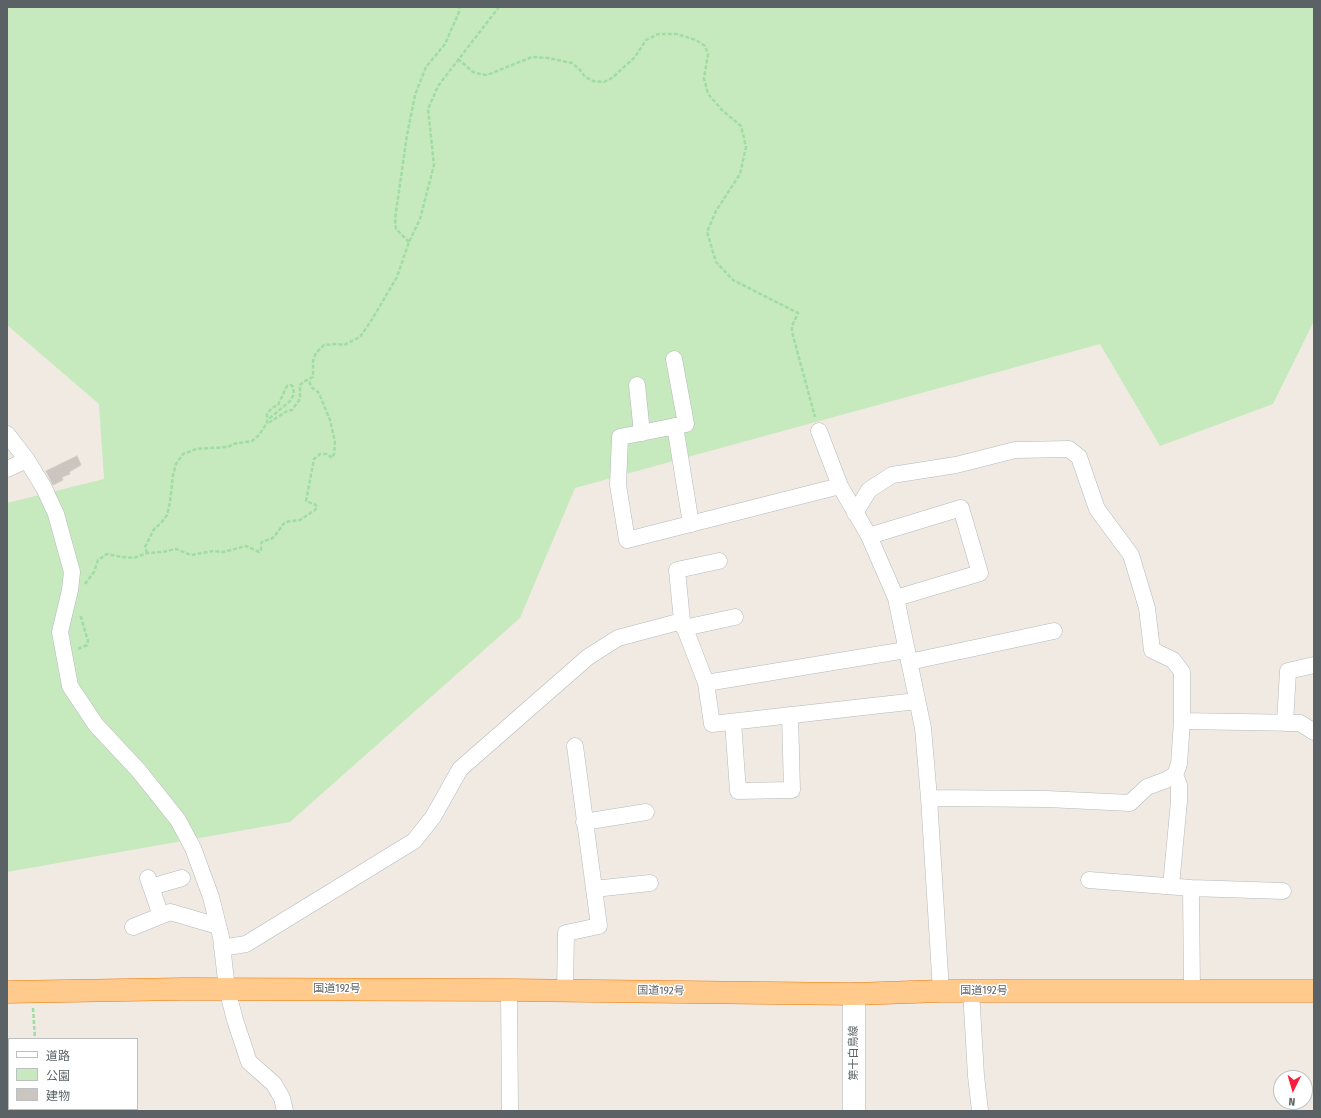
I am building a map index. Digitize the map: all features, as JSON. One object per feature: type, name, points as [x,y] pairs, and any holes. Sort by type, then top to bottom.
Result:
[{"type":"highway","name":"国道192号","points":[[7,992],[227,989],[565,990],[854,994],[971,991],[1314,991]]},
{"type":"main road","name":"第十白鳥線","points":[[854,994],[854,1111]]},
{"type":"street","points":[[674,359],[686,424],[620,437],[618,485],[627,540],[840,486]]},
{"type":"street","points":[[637,385],[642,433]]},
{"type":"street","points":[[675,426],[691,524]]},
{"type":"street","points":[[819,431],[840,486],[869,536],[896,598],[923,728],[929,798],[941,992]]},
{"type":"street","points":[[7,434],[27,460],[44,488],[56,514],[72,572],[70,590],[60,632],[70,686],[96,725],[139,771],[178,820],[193,848],[211,897],[222,948],[227,989],[235,1020],[249,1062],[274,1084],[282,1098],[285,1111]]},
{"type":"street","points":[[855,513],[869,490],[892,475],[956,465],[1015,450],[1068,449],[1079,457],[1097,509],[1132,555],[1147,608],[1152,650],[1173,660],[1182,672],[1182,721],[1179,764],[1175,775],[1148,787],[1130,803],[1047,799],[929,798]]},
{"type":"street","points":[[7,469],[27,460]]},
{"type":"street","points":[[869,536],[961,508],[980,573],[896,598]]},
{"type":"street","points":[[719,561],[677,570],[683,625],[706,683],[712,724],[917,701]]},
{"type":"street","points":[[222,948],[246,944],[414,841],[432,817],[460,769],[588,657],[618,638],[683,625],[735,617]]},
{"type":"street","points":[[706,683],[908,656],[1054,631]]},
{"type":"street","points":[[1285,723],[1288,671],[1314,665]]},
{"type":"street","points":[[733,722],[738,792],[792,790],[790,715]]},
{"type":"street","points":[[1182,721],[1300,723],[1314,732]]},
{"type":"street","points":[[565,990],[566,933],[599,926],[575,746]]},
{"type":"street","points":[[1171,886],[1179,801],[1179,785],[1175,775]]},
{"type":"street","points":[[584,822],[646,812]]},
{"type":"street","points":[[162,916],[149,883],[182,878]]},
{"type":"street","points":[[1089,880],[1191,888],[1283,891]]},
{"type":"street","points":[[594,889],[650,883]]},
{"type":"street","points":[[1191,888],[1192,991]]},
{"type":"street","points":[[133,927],[170,912],[218,926]]},
{"type":"street","points":[[509,990],[510,1111]]},
{"type":"street","points":[[971,991],[976,1076],[980,1111]]},
{"type":"path","points":[[410,242],[396,229],[395,219],[407,135],[415,95],[426,67],[445,44],[459,12],[459,7]]},
{"type":"path","points":[[147,553],[145,547],[154,529],[161,523],[166,514],[170,502],[173,475],[176,464],[183,454],[196,449],[228,447],[233,444],[252,441],[259,435],[267,423],[267,414],[272,408],[278,405],[287,386],[291,385],[293,387],[294,394],[290,401],[270,418],[270,422],[286,411],[292,410],[300,399],[300,385],[313,377],[313,361],[316,353],[324,345],[344,345],[360,337],[382,304],[397,277],[420,219],[434,165],[428,109],[438,86],[499,7]]},
{"type":"path","points":[[458,59],[473,72],[487,75],[532,57],[548,58],[572,63],[585,77],[593,81],[604,82],[612,78],[635,57],[646,40],[658,34],[677,34],[696,40],[705,46],[708,54],[704,78],[708,94],[741,126],[746,147],[740,174],[716,211],[707,232],[716,262],[733,280],[798,313],[792,326],[792,332],[819,431]]},
{"type":"path","points":[[84,586],[94,572],[98,560],[107,554],[134,558],[147,553],[176,549],[191,555],[213,551],[223,552],[246,546],[258,552],[261,550],[262,542],[273,538],[285,522],[300,520],[315,510],[317,507],[316,505],[306,501],[314,459],[320,454],[327,454],[332,458],[334,454],[335,442],[330,420],[321,398],[318,392],[310,387],[309,380]]},
{"type":"path","points":[[64,652],[81,649],[87,645],[87,634],[80,617],[80,609]]},
{"type":"path","points":[[33,992],[35,1038]]},
{"type":"green space","points":[[7,7],[1314,7],[1314,321],[1273,404],[1160,446],[1100,344],[575,488],[520,618],[290,822],[7,872],[7,503],[104,479],[99,404],[7,325]]},
{"type":"building","points":[[77,456],[81,465],[69,472],[70,474],[62,477],[63,480],[53,485],[46,471]]}]
